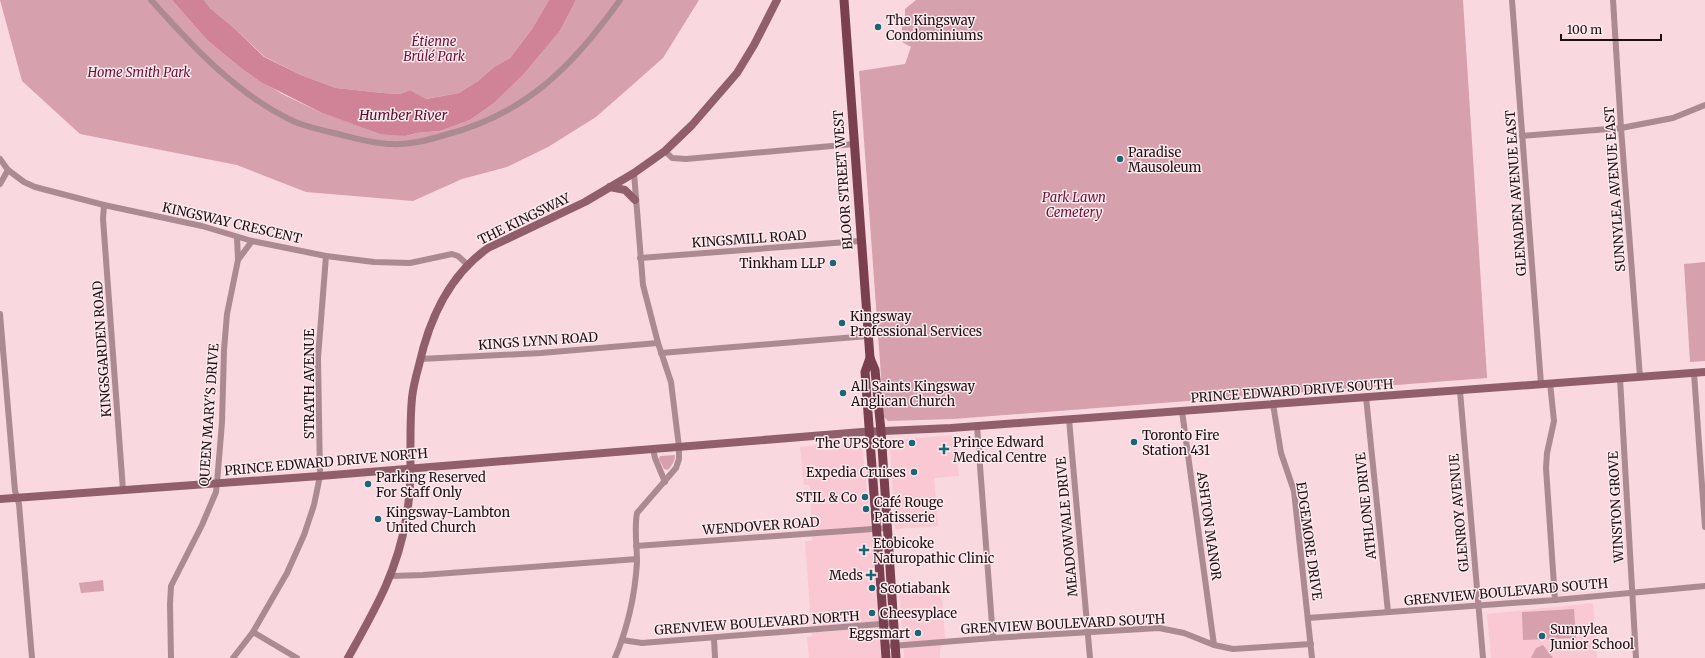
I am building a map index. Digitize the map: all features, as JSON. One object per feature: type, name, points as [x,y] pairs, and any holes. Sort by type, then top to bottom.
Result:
[{"type":"main road","name":"BLOOR STREET WEST","points":[[844,0],[860,241],[870,358],[875,370],[887,528],[888,623]]},
{"type":"main road","name":"BLOOR STREET WEST","points":[[870,358],[865,372],[877,529],[890,647],[896,658]]},
{"type":"main road","name":"BLOOR STREET WEST","points":[[886,658],[890,647]]},
{"type":"street","points":[[151,0],[215,67],[242,89],[275,111],[296,122],[315,128],[366,141],[393,144],[420,142],[467,129],[486,122],[520,104],[555,78],[571,62],[602,25],[620,0]]},
{"type":"street","name":"THE KINGSWAY","points":[[348,658],[384,593],[391,576],[407,518],[411,468],[412,398],[420,359],[434,314],[451,286],[468,265],[488,248],[569,211],[634,173],[665,151],[692,125],[737,73],[754,45],[777,0]]},
{"type":"street","name":"GLENADEN AVENUE EAST","points":[[1512,0],[1542,384]]},
{"type":"street","name":"SUNNYLEA AVENUE EAST","points":[[1613,0],[1640,377]]},
{"type":"street","points":[[1522,136],[1621,128],[1673,118],[1705,105]]},
{"type":"street","points":[[665,151],[670,157],[686,159],[854,144]]},
{"type":"street","name":"KINGSWAY CRESCENT","points":[[0,159],[8,170],[24,182],[35,187],[104,205],[202,226],[252,241],[326,256],[356,260],[410,263],[452,254],[458,256],[468,265]]},
{"type":"street","points":[[0,184],[8,170]]},
{"type":"street","points":[[615,658],[622,640],[632,602],[637,559],[637,512],[665,482],[676,468],[679,459],[679,447],[671,382],[658,343],[643,285],[634,173]]},
{"type":"street","points":[[610,187],[625,190],[635,200]]},
{"type":"street","name":"KINGSGARDEN ROAD","points":[[104,205],[103,220],[123,490]]},
{"type":"street","name":"QUEEN MARY'S DRIVE","points":[[171,658],[171,586],[202,526],[216,492],[222,422],[224,350],[228,308],[238,260],[237,237]]},
{"type":"street","name":"QUEEN MARY'S DRIVE","points":[[238,260],[252,241]]},
{"type":"street","name":"KINGSMILL ROAD","points":[[640,258],[860,241]]},
{"type":"street","name":"STRATH AVENUE","points":[[233,658],[253,632],[287,573],[304,535],[314,505],[320,476],[318,358],[326,256]]},
{"type":"street","points":[[0,314],[32,658]]},
{"type":"street","points":[[661,352],[868,336]]},
{"type":"street","name":"KINGS LYNN ROAD","points":[[420,359],[541,353],[658,343]]},
{"type":"street","name":"PRINCE EDWARD DRIVE SOUTH","points":[[869,432],[976,426],[1705,372]]},
{"type":"street","points":[[1694,373],[1705,527]]},
{"type":"street","name":"WINSTON GROVE","points":[[1620,378],[1636,658]]},
{"type":"street","points":[[1550,383],[1554,421],[1547,453],[1546,468],[1555,600]]},
{"type":"street","name":"GLENROY AVENUE","points":[[1460,391],[1483,658]]},
{"type":"street","name":"ATHLONE DRIVE","points":[[1366,397],[1388,612]]},
{"type":"street","name":"EDGEMORE DRIVE","points":[[1273,404],[1281,453],[1294,491],[1312,658]]},
{"type":"street","name":"ASHTON MANOR","points":[[1182,411],[1214,645]]},
{"type":"street","name":"MEADOWVALE DRIVE","points":[[1069,419],[1086,632],[1090,658]]},
{"type":"street","points":[[976,426],[993,638]]},
{"type":"street","name":"PRINCE EDWARD DRIVE NORTH","points":[[0,499],[320,476],[869,432]]},
{"type":"street","points":[[653,449],[665,482]]},
{"type":"street","name":"WENDOVER ROAD","points":[[636,546],[887,528]]},
{"type":"street","points":[[391,576],[423,575],[637,559]]},
{"type":"street","name":"GRENVIEW BOULEVARD SOUTH","points":[[1308,618],[1555,600],[1705,586]]},
{"type":"street","name":"GRENVIEW BOULEVARD NORTH","points":[[622,640],[642,643],[888,623]]},
{"type":"street","name":"GRENVIEW BOULEVARD SOUTH","points":[[890,647],[993,638],[1086,632],[1168,629],[1184,633],[1214,645],[1233,649],[1310,644]]},
{"type":"street","points":[[253,632],[296,658]]},
{"type":"street","points":[[714,638],[715,658]]},
{"type":"shaded area","points":[[955,435],[959,476],[934,478],[938,526],[895,529],[890,447],[895,440]]},
{"type":"shaded area","points":[[828,444],[862,444],[872,538],[881,658],[809,658],[807,637],[812,636],[805,541],[812,541],[810,485],[804,485],[800,447]]},
{"type":"shaded area","points":[[941,584],[945,638],[940,650],[940,658],[904,658],[899,586]]},
{"type":"shaded area","name":"Sunnylea Junior School","points":[[1593,603],[1597,658],[1491,658],[1487,614]]},
{"type":"green space","name":"Home Smith Park","points":[[0,0],[172,0],[207,40],[236,64],[282,94],[322,113],[351,123],[406,136],[416,133],[440,131],[470,120],[494,103],[523,75],[560,31],[576,0],[699,0],[663,58],[596,117],[548,147],[507,167],[462,179],[413,201],[306,192],[237,165],[80,134],[22,81]]},
{"type":"green space","name":"Étienne Brûlé Park","points":[[204,0],[549,0],[532,29],[510,58],[494,67],[478,81],[459,93],[425,99],[410,90],[400,94],[336,88],[301,75],[265,57],[210,8]]},
{"type":"green space","name":"Park Lawn Cemetery","points":[[916,0],[1463,0],[1487,378],[953,419],[888,421],[884,417],[859,71],[905,64],[911,47],[902,42],[902,21],[905,20],[905,9]]},
{"type":"green space","points":[[1705,262],[1705,361],[1690,362],[1684,264]]},
{"type":"green space","points":[[675,455],[674,461],[668,470],[664,469],[659,459],[660,456]]},
{"type":"green space","points":[[103,580],[104,591],[81,593],[79,583]]},
{"type":"green space","points":[[1574,609],[1576,638],[1523,640],[1522,612]]},
{"type":"green space","points":[[1543,645],[1553,658],[1531,658],[1536,648]]},
{"type":"water","name":"Humber River","points":[[172,0],[204,0],[210,8],[235,29],[264,57],[301,75],[336,88],[400,94],[410,90],[426,99],[459,93],[478,81],[494,67],[510,58],[532,29],[549,0],[576,0],[560,31],[523,75],[494,103],[470,120],[440,131],[416,133],[406,136],[381,134],[322,113],[261,82],[207,40]]},
{"type":"place","name":"The Kingsway Condominiums","points":[[878,27]]},
{"type":"place","name":"Paradise Mausoleum","points":[[1120,159]]},
{"type":"place","name":"Tinkham LLP","points":[[833,263]]},
{"type":"place","name":"Kingsway Professional Services","points":[[842,323]]},
{"type":"place","name":"All Saints Kingsway Anglican Church","points":[[843,393]]},
{"type":"place","name":"Toronto Fire Station 431","points":[[1134,442]]},
{"type":"place","name":"The UPS Store","points":[[912,443]]},
{"type":"place","name":"Prince Edward Medical Centre","points":[[944,449]]},
{"type":"place","name":"Expedia Cruises","points":[[914,472]]},
{"type":"place","name":"Parking Reserved For Staff Only","points":[[368,484]]},
{"type":"place","name":"STIL & Co","points":[[865,497]]},
{"type":"place","name":"Café Rouge Patisserie","points":[[866,509]]},
{"type":"place","name":"Kingsway-Lambton United Church","points":[[378,519]]},
{"type":"place","name":"Etobicoke Naturopathic Clinic","points":[[864,550]]},
{"type":"place","name":"Meds","points":[[871,575]]},
{"type":"place","name":"Scotiabank","points":[[872,588]]},
{"type":"place","name":"Cheesyplace","points":[[872,613]]},
{"type":"place","name":"Eggsmart","points":[[918,633]]},
{"type":"place","name":"Sunnylea Junior School","points":[[1542,636]]}]
